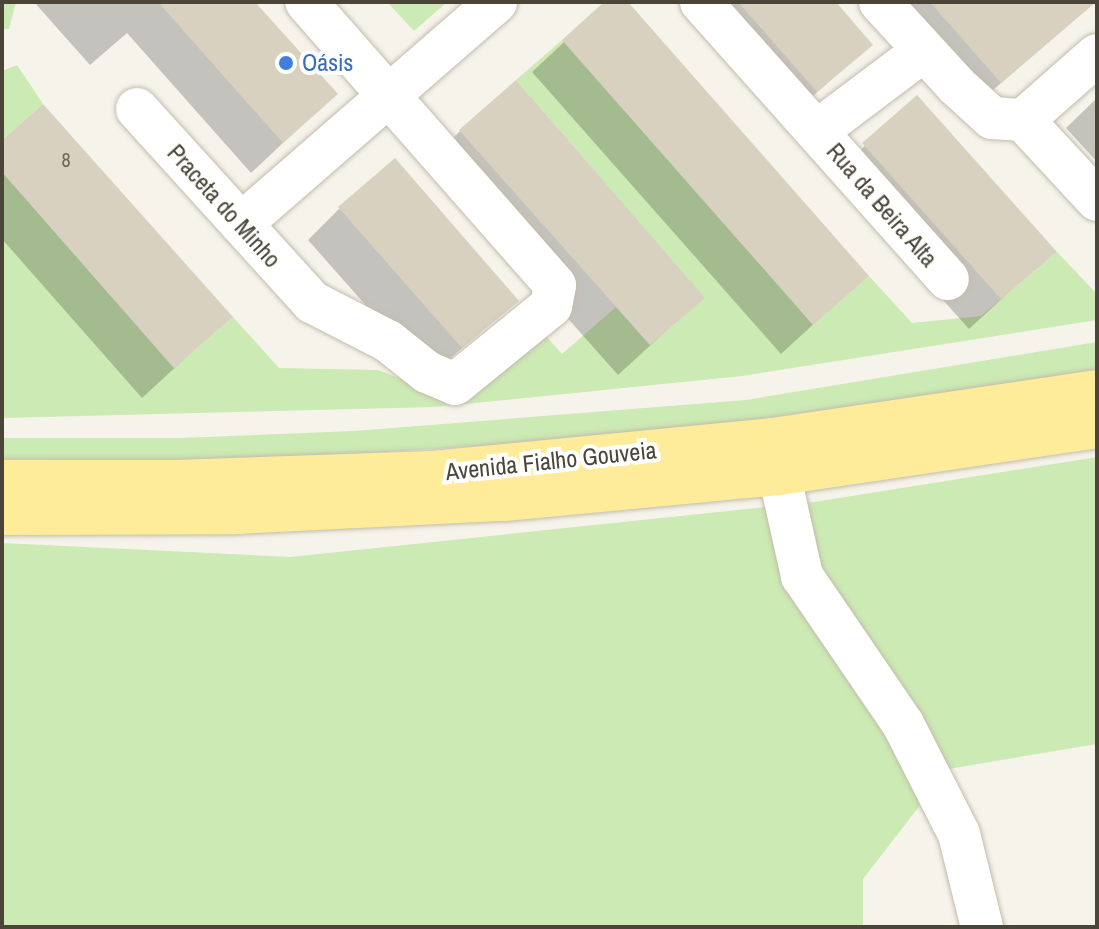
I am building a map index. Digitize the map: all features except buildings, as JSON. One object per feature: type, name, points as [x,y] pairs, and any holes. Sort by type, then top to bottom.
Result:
[{"type":"main road","name":"Avenida Fialho Gouveia","points":[[2,482],[176,482],[432,473],[773,440],[1097,392]]},
{"type":"main road","name":"Avenida Fialho Gouveia","points":[[2,513],[235,512],[504,499],[779,473],[1097,426]]},
{"type":"street","points":[[306,2],[387,95]]},
{"type":"street","points":[[241,224],[496,2]]},
{"type":"street","name":"Rua da Beira Alta","points":[[701,2],[948,279]]},
{"type":"street","points":[[880,2],[922,52],[992,118],[1023,120],[1097,200]]},
{"type":"street","name":"Rua da Beira Alta","points":[[817,131],[922,52]]},
{"type":"street","points":[[1023,120],[1097,55]]},
{"type":"street","name":"Praceta do Minho","points":[[137,109],[312,302],[376,334],[427,372],[455,384],[551,306],[555,285],[387,95]]},
{"type":"street","points":[[779,473],[802,576],[910,738],[959,834],[982,927]]},
{"type":"green space","points":[[2,2],[16,2],[9,29],[2,29]]},
{"type":"green space","points":[[387,2],[447,2],[414,31]]},
{"type":"green space","points":[[562,40],[813,324],[869,276],[912,323],[981,316],[1057,252],[1097,294],[1097,320],[742,376],[435,407],[2,418],[2,172],[174,368],[233,317],[279,368],[378,370],[457,401],[546,336],[562,354],[616,307],[650,345],[704,298],[516,80]]},
{"type":"green space","points":[[17,65],[43,104],[2,140],[2,71]]},
{"type":"green space","points":[[1097,342],[1097,373],[626,437],[252,460],[2,459],[2,438],[180,438],[354,431],[746,400]]},
{"type":"green space","points":[[1097,457],[1097,744],[948,769],[863,879],[863,927],[2,927],[2,543],[290,557],[814,502]]},
{"type":"place","name":"Oásis","points":[[286,63]]}]
